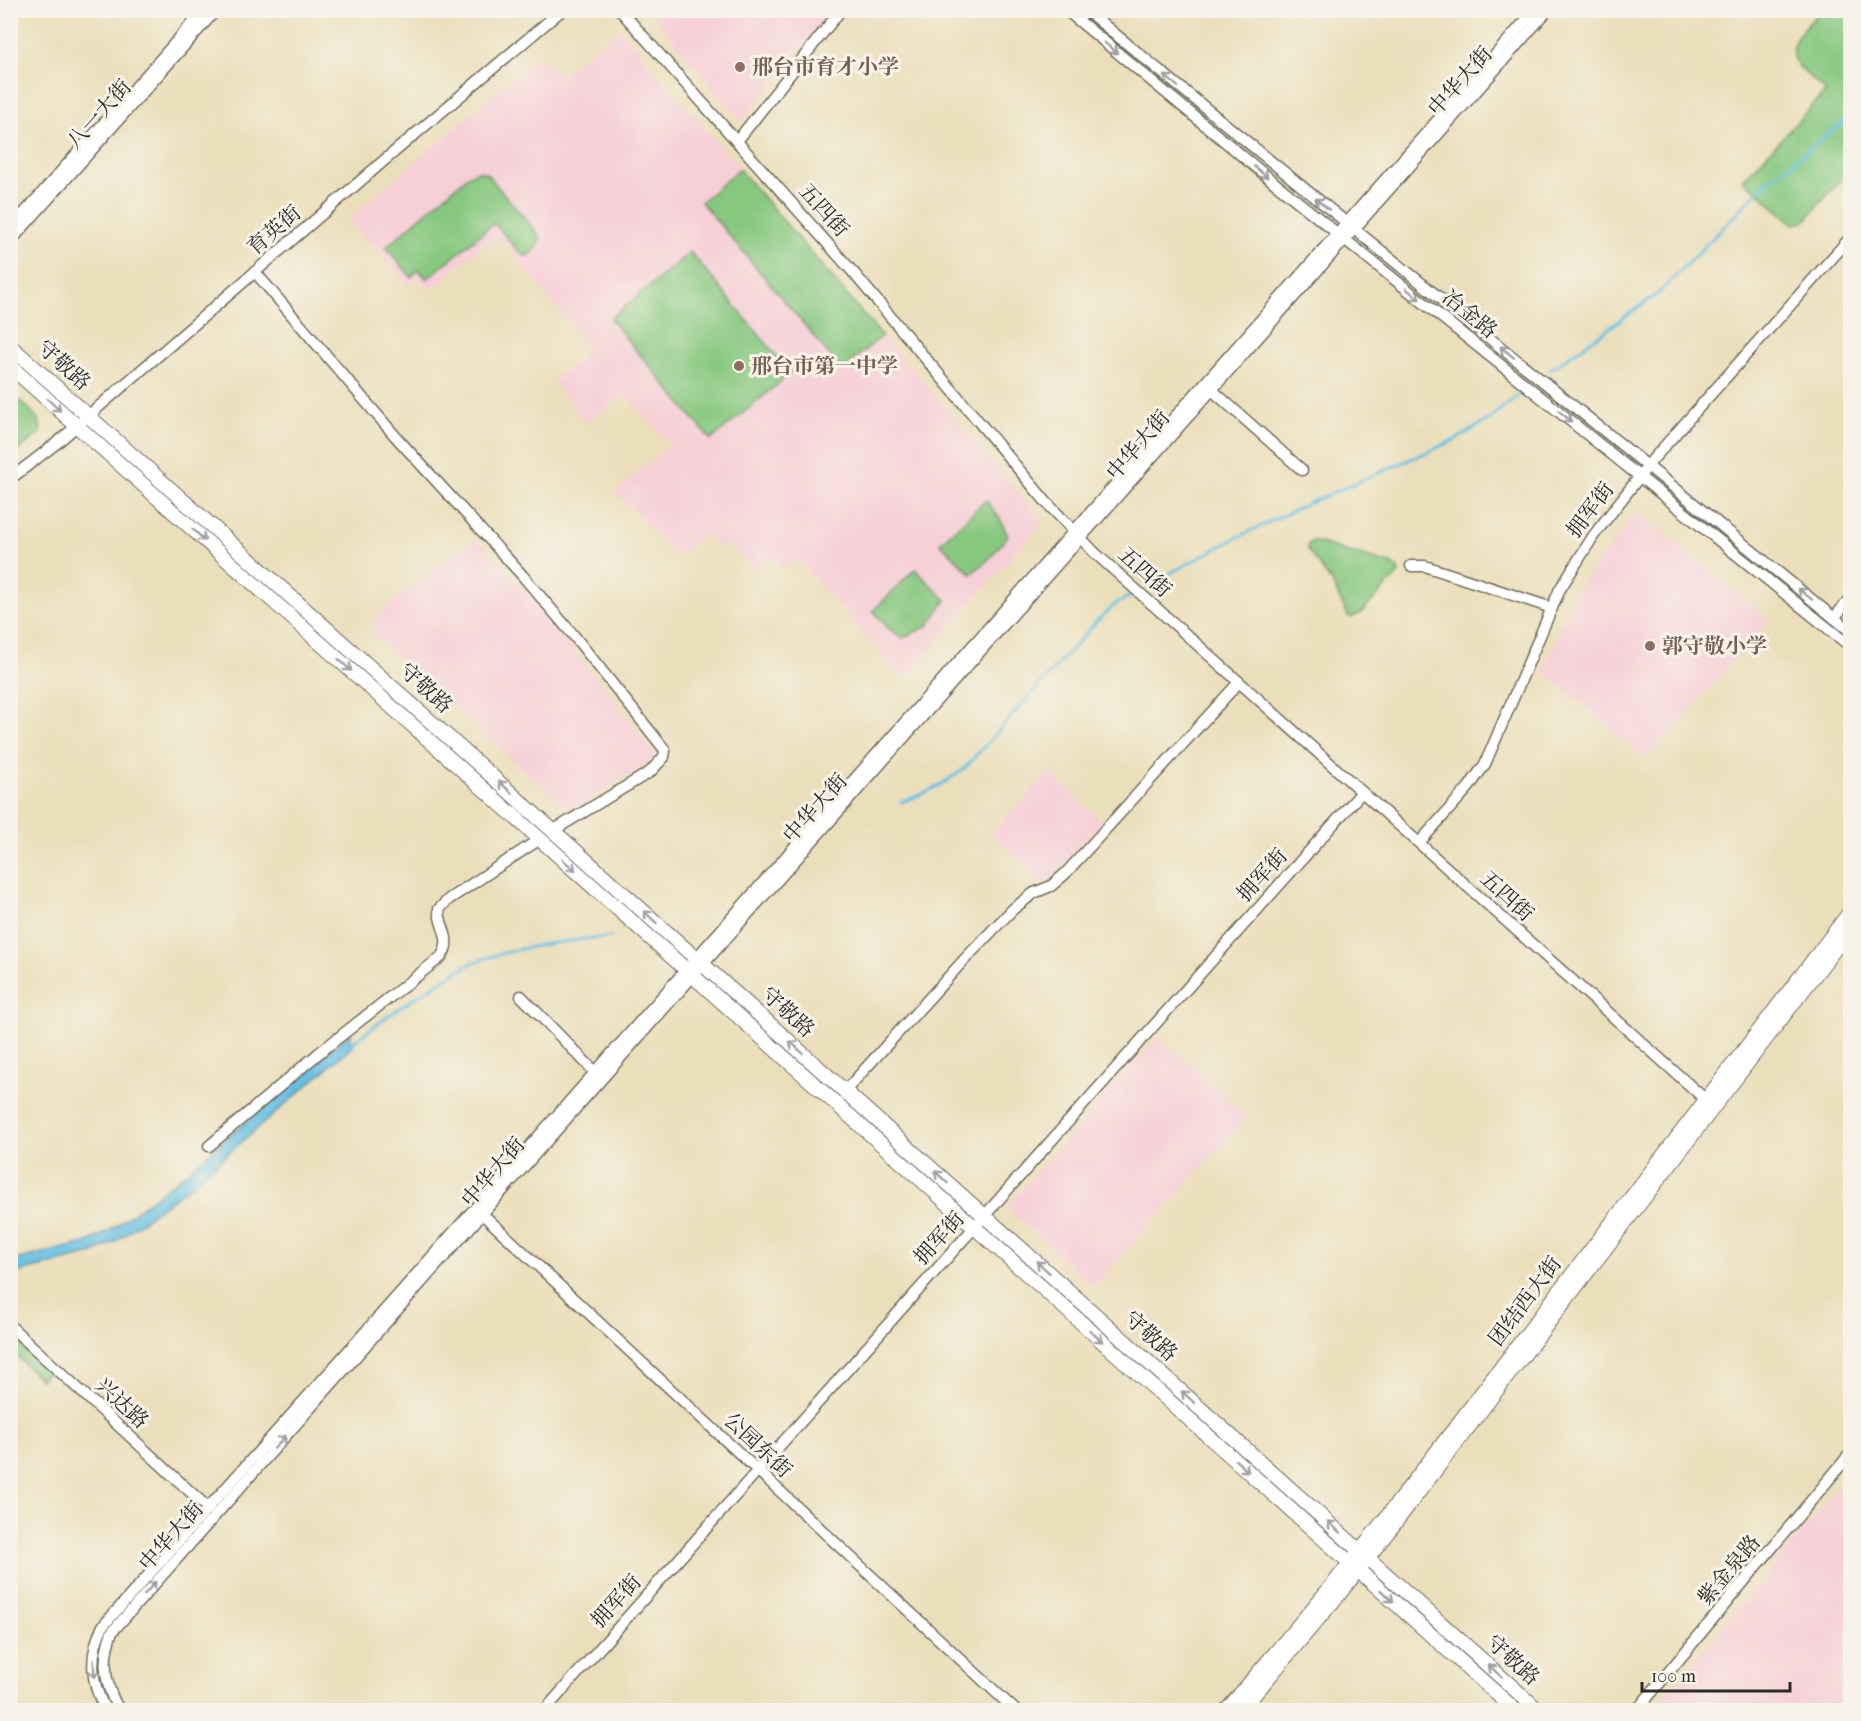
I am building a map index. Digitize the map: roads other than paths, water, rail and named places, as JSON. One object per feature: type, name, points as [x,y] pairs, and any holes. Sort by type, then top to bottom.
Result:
[{"type":"main road","name":"守敬路","points":[[10,346],[1538,1710]]},
{"type":"main road","name":"守敬路","points":[[10,366],[1515,1710]]},
{"type":"main road","name":"团结西大街","points":[[1364,1554],[1706,1100],[1851,912]]},
{"type":"main road","name":"团结西大街","points":[[1241,1710],[1851,929]]},
{"type":"main road","name":"团结西大街","points":[[1227,1710],[1354,1567]]},
{"type":"street","name":"八一大街","points":[[10,229],[204,10]]},
{"type":"street","name":"八一大街","points":[[10,242],[216,10]]},
{"type":"street","name":"育英街","points":[[10,479],[89,416],[562,10]]},
{"type":"street","name":"五四街","points":[[620,10],[852,271],[1047,503],[1095,553],[1706,1100]]},
{"type":"street","points":[[736,141],[841,10]]},
{"type":"street","name":"冶金路","points":[[1066,10],[1342,236],[1851,646]]},
{"type":"street","name":"冶金路","points":[[1086,10],[1350,227],[1851,631]]},
{"type":"street","name":"中华大街","points":[[1350,227],[1535,10]]},
{"type":"street","name":"中华大街","points":[[107,1629],[208,1508],[479,1211],[595,1072],[700,961],[1350,227],[1548,10]]},
{"type":"street","name":"中华大街","points":[[1078,535],[1212,390],[1342,236]]},
{"type":"street","name":"拥军街","points":[[1419,843],[1469,787],[1485,764],[1560,588],[1594,535],[1648,466],[1851,238]]},
{"type":"street","points":[[255,272],[396,437],[522,575],[575,637],[665,750],[664,757],[650,772],[554,830]]},
{"type":"street","points":[[1212,390],[1302,470]]},
{"type":"street","points":[[1411,566],[1425,566],[1552,608]]},
{"type":"street","points":[[1834,618],[1851,599]]},
{"type":"street","points":[[845,1091],[1013,909],[1034,893],[1051,886],[1065,874],[1239,682]]},
{"type":"street","name":"拥军街","points":[[545,1710],[1362,792]]},
{"type":"street","points":[[209,1146],[319,1053],[441,957],[447,949],[447,939],[439,918],[439,909],[449,899],[540,839]]},
{"type":"street","name":"中华大街","points":[[107,1629],[689,973]]},
{"type":"street","points":[[521,996],[595,1072]]},
{"type":"street","name":"公园东街","points":[[479,1211],[1015,1710]]},
{"type":"street","name":"兴达路","points":[[10,1326],[208,1508]]},
{"type":"street","name":"紫金泉路","points":[[1637,1710],[1851,1454]]},
{"type":"street","points":[[106,1710],[95,1684],[93,1662],[96,1643],[107,1629]]},
{"type":"street","points":[[107,1629],[105,1672],[109,1690],[119,1710]]},
{"type":"water","points":[[351,1033],[352,1047],[194,1183],[115,1242],[89,1255],[11,1274],[10,1261],[85,1243],[108,1232],[186,1173]]},
{"type":"waterway","points":[[1550,370],[1660,292],[1766,183],[1850,117]]},
{"type":"waterway","points":[[1152,583],[1232,540],[1307,504],[1455,440],[1488,420],[1525,389]]},
{"type":"waterway","points":[[901,802],[934,788],[964,769],[1097,621],[1117,603],[1130,596]]},
{"type":"waterway","points":[[350,1045],[411,1001],[474,962],[528,947],[611,937]]},
{"type":"place","name":"邢台市育才小学","points":[[740,67]]},
{"type":"place","name":"邢台市第一中学","points":[[739,366]]},
{"type":"place","name":"郭守敬小学","points":[[1650,646]]}]
